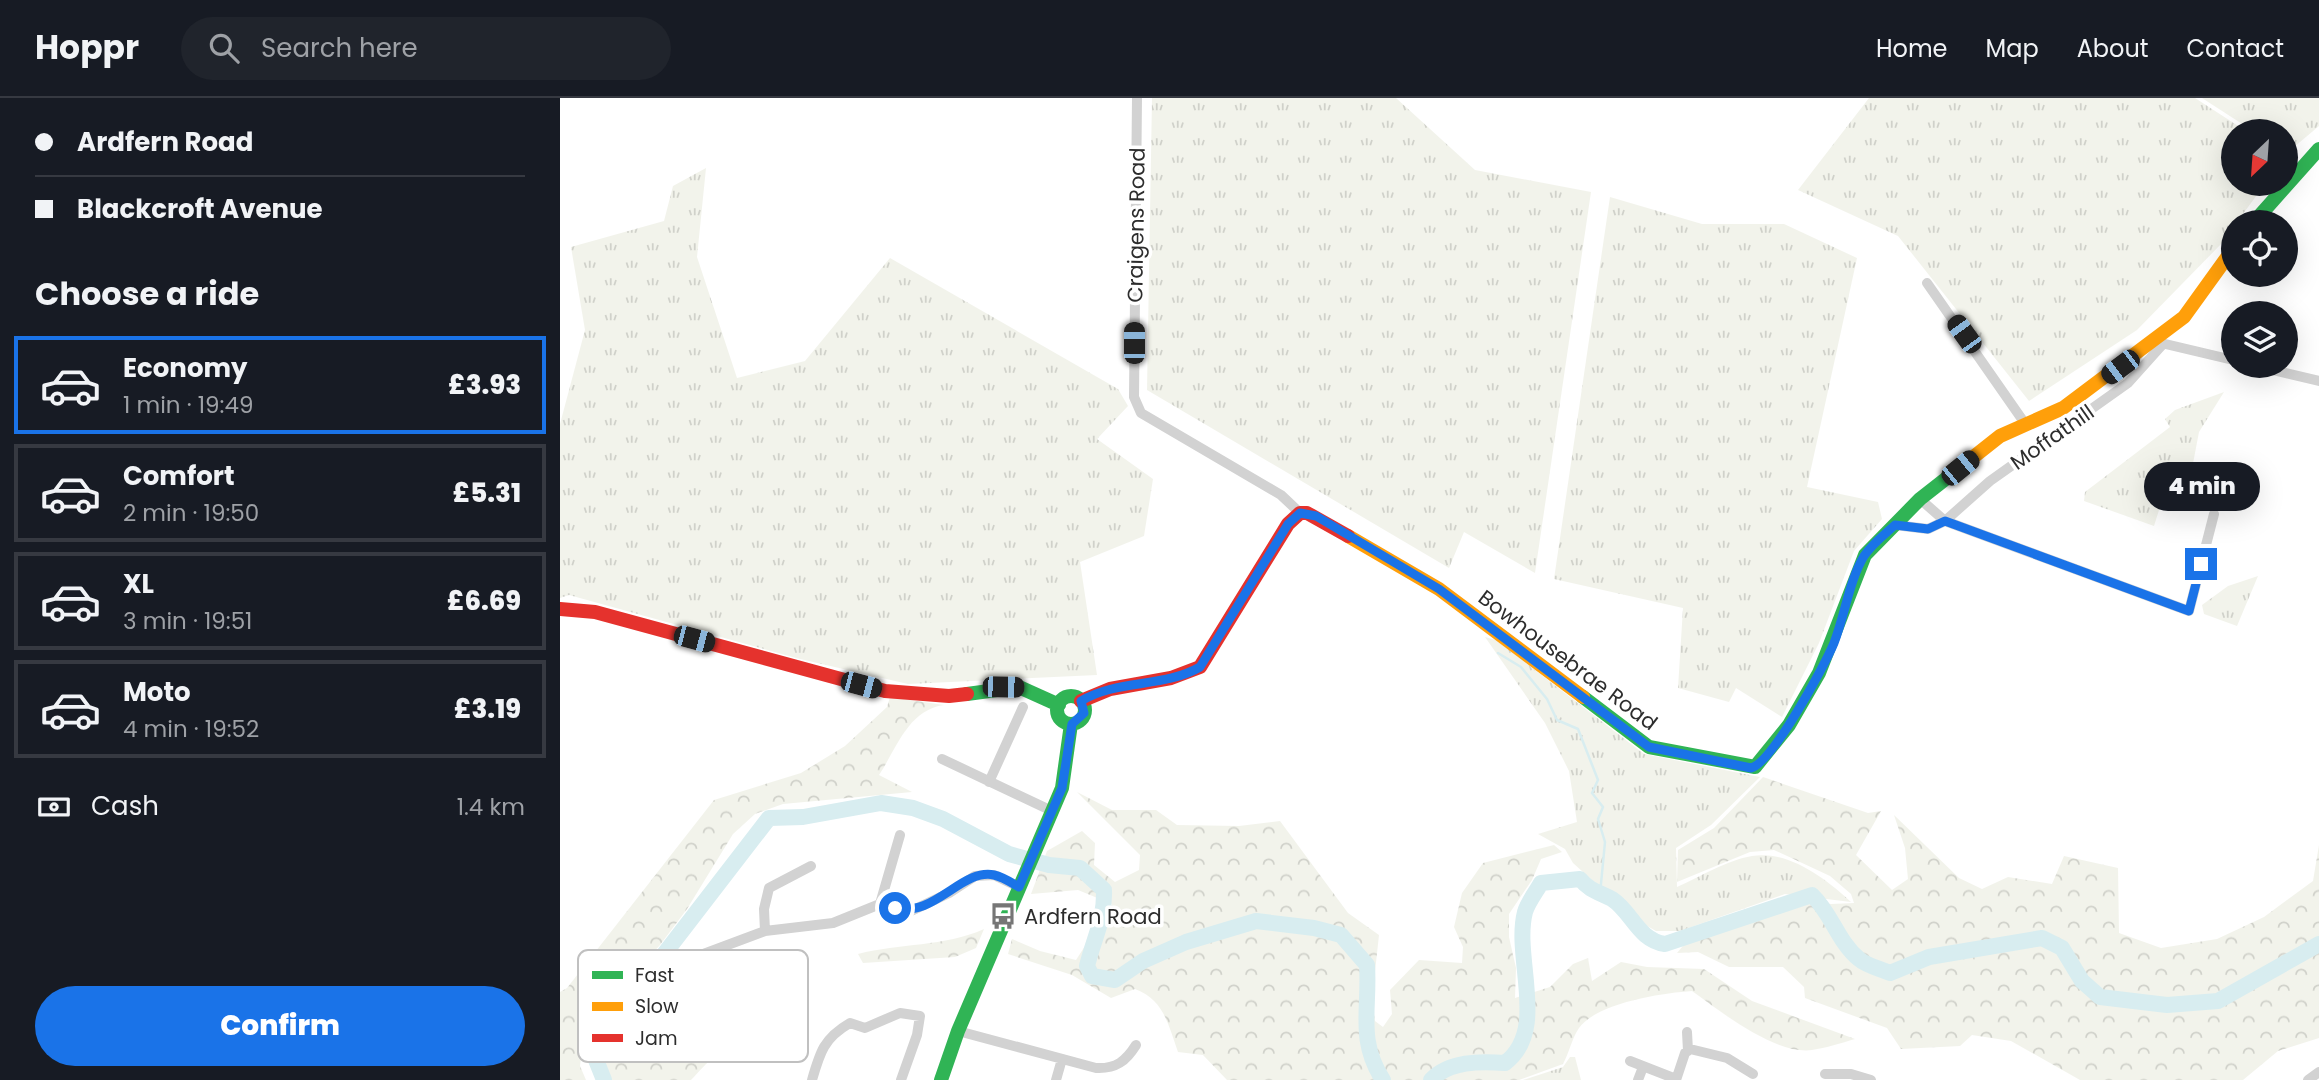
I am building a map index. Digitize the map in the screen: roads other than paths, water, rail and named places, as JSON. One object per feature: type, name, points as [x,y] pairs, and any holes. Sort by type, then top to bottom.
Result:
[{"type":"street","name":"Craigens Road","points":[[1137,98],[1134,397],[1141,413],[1280,495],[1300,513]]},
{"type":"street","points":[[2266,210],[2319,149]]},
{"type":"street","name":"Bowhousebrae Road","points":[[1300,513],[1316,516],[1439,589],[1649,747],[1751,768],[1759,765],[1782,734],[1819,673],[1833,643],[1865,555],[1920,499],[2000,436],[2063,408],[2159,342],[2183,317],[2221,265]]},
{"type":"street","points":[[1927,283],[2026,425]]},
{"type":"street","points":[[2159,342],[2221,357]]},
{"type":"street","name":"Moffathill","points":[[1945,521],[1990,481],[2128,383],[2159,342]]},
{"type":"street","points":[[2298,376],[2319,381]]},
{"type":"street","points":[[1920,499],[1945,521],[2189,611],[2214,514]]},
{"type":"street","points":[[1059,705],[1069,697],[1081,701],[1098,691],[1186,675],[1200,667],[1288,524],[1300,513]]},
{"type":"street","points":[[1895,525],[1928,529],[1945,521]]},
{"type":"street","points":[[560,608],[595,612],[884,691],[949,696],[1019,687],[1059,705]]},
{"type":"street","points":[[940,1080],[958,1031],[1062,788],[1072,724],[1084,713],[1081,701]]},
{"type":"street","points":[[1059,705],[1059,718],[1072,724]]},
{"type":"street","points":[[989,782],[1023,707]]},
{"type":"street","points":[[1011,733],[1023,738]]},
{"type":"street","points":[[942,759],[1052,811]]},
{"type":"street","points":[[880,904],[900,835]]},
{"type":"street","points":[[765,931],[764,909],[769,888],[811,866]]},
{"type":"street","points":[[714,950],[765,931],[833,923],[880,904],[909,912],[950,893],[975,876],[993,875],[1022,880]]},
{"type":"street","points":[[812,1080],[819,1056],[831,1034],[850,1023],[865,1028],[900,1013],[920,1016],[917,1035],[901,1080]]},
{"type":"street","points":[[958,1031],[1107,1074],[1128,1058],[1136,1045]]},
{"type":"street","points":[[1630,1061],[1676,1079],[1688,1051],[1687,1031]]},
{"type":"street","points":[[1688,1051],[1699,1049],[1727,1058],[1753,1074]]},
{"type":"street","points":[[1056,1080],[1062,1059]]},
{"type":"street","points":[[1638,1080],[1643,1067]]},
{"type":"street","points":[[2308,1080],[2319,1072]]},
{"type":"street","points":[[1825,1074],[1851,1074],[1871,1080]]},
{"type":"waterway","points":[[1498,653],[1521,667],[1547,699],[1557,720],[1578,729],[1598,780],[1592,793],[1603,807],[1598,819],[1605,842],[1600,894]]},
{"type":"waterway","points":[[667,950],[769,818],[803,817],[881,803],[913,808],[943,819],[1009,854],[1049,865],[1080,868],[1104,890],[1101,920],[1087,966],[1092,976],[1115,980],[1143,961],[1186,942],[1256,921],[1314,928],[1341,935],[1367,965],[1367,1038],[1375,1065],[1383,1080]]},
{"type":"waterway","points":[[1431,1080],[1456,1066],[1475,1062],[1505,1063],[1518,1049],[1525,1032],[1527,1013],[1522,930],[1525,912],[1541,883],[1580,879],[1591,889],[1612,899],[1648,937],[1665,944],[1812,895],[1852,952],[1866,964],[1890,973],[1929,957],[2042,938],[2062,948],[2082,981],[2100,997],[2167,1005],[2218,1001],[2319,944]]},
{"type":"waterway","points":[[597,1062],[604,1080]]},
{"type":"place","name":"Ardfern Road","points":[[1003,916]]}]
